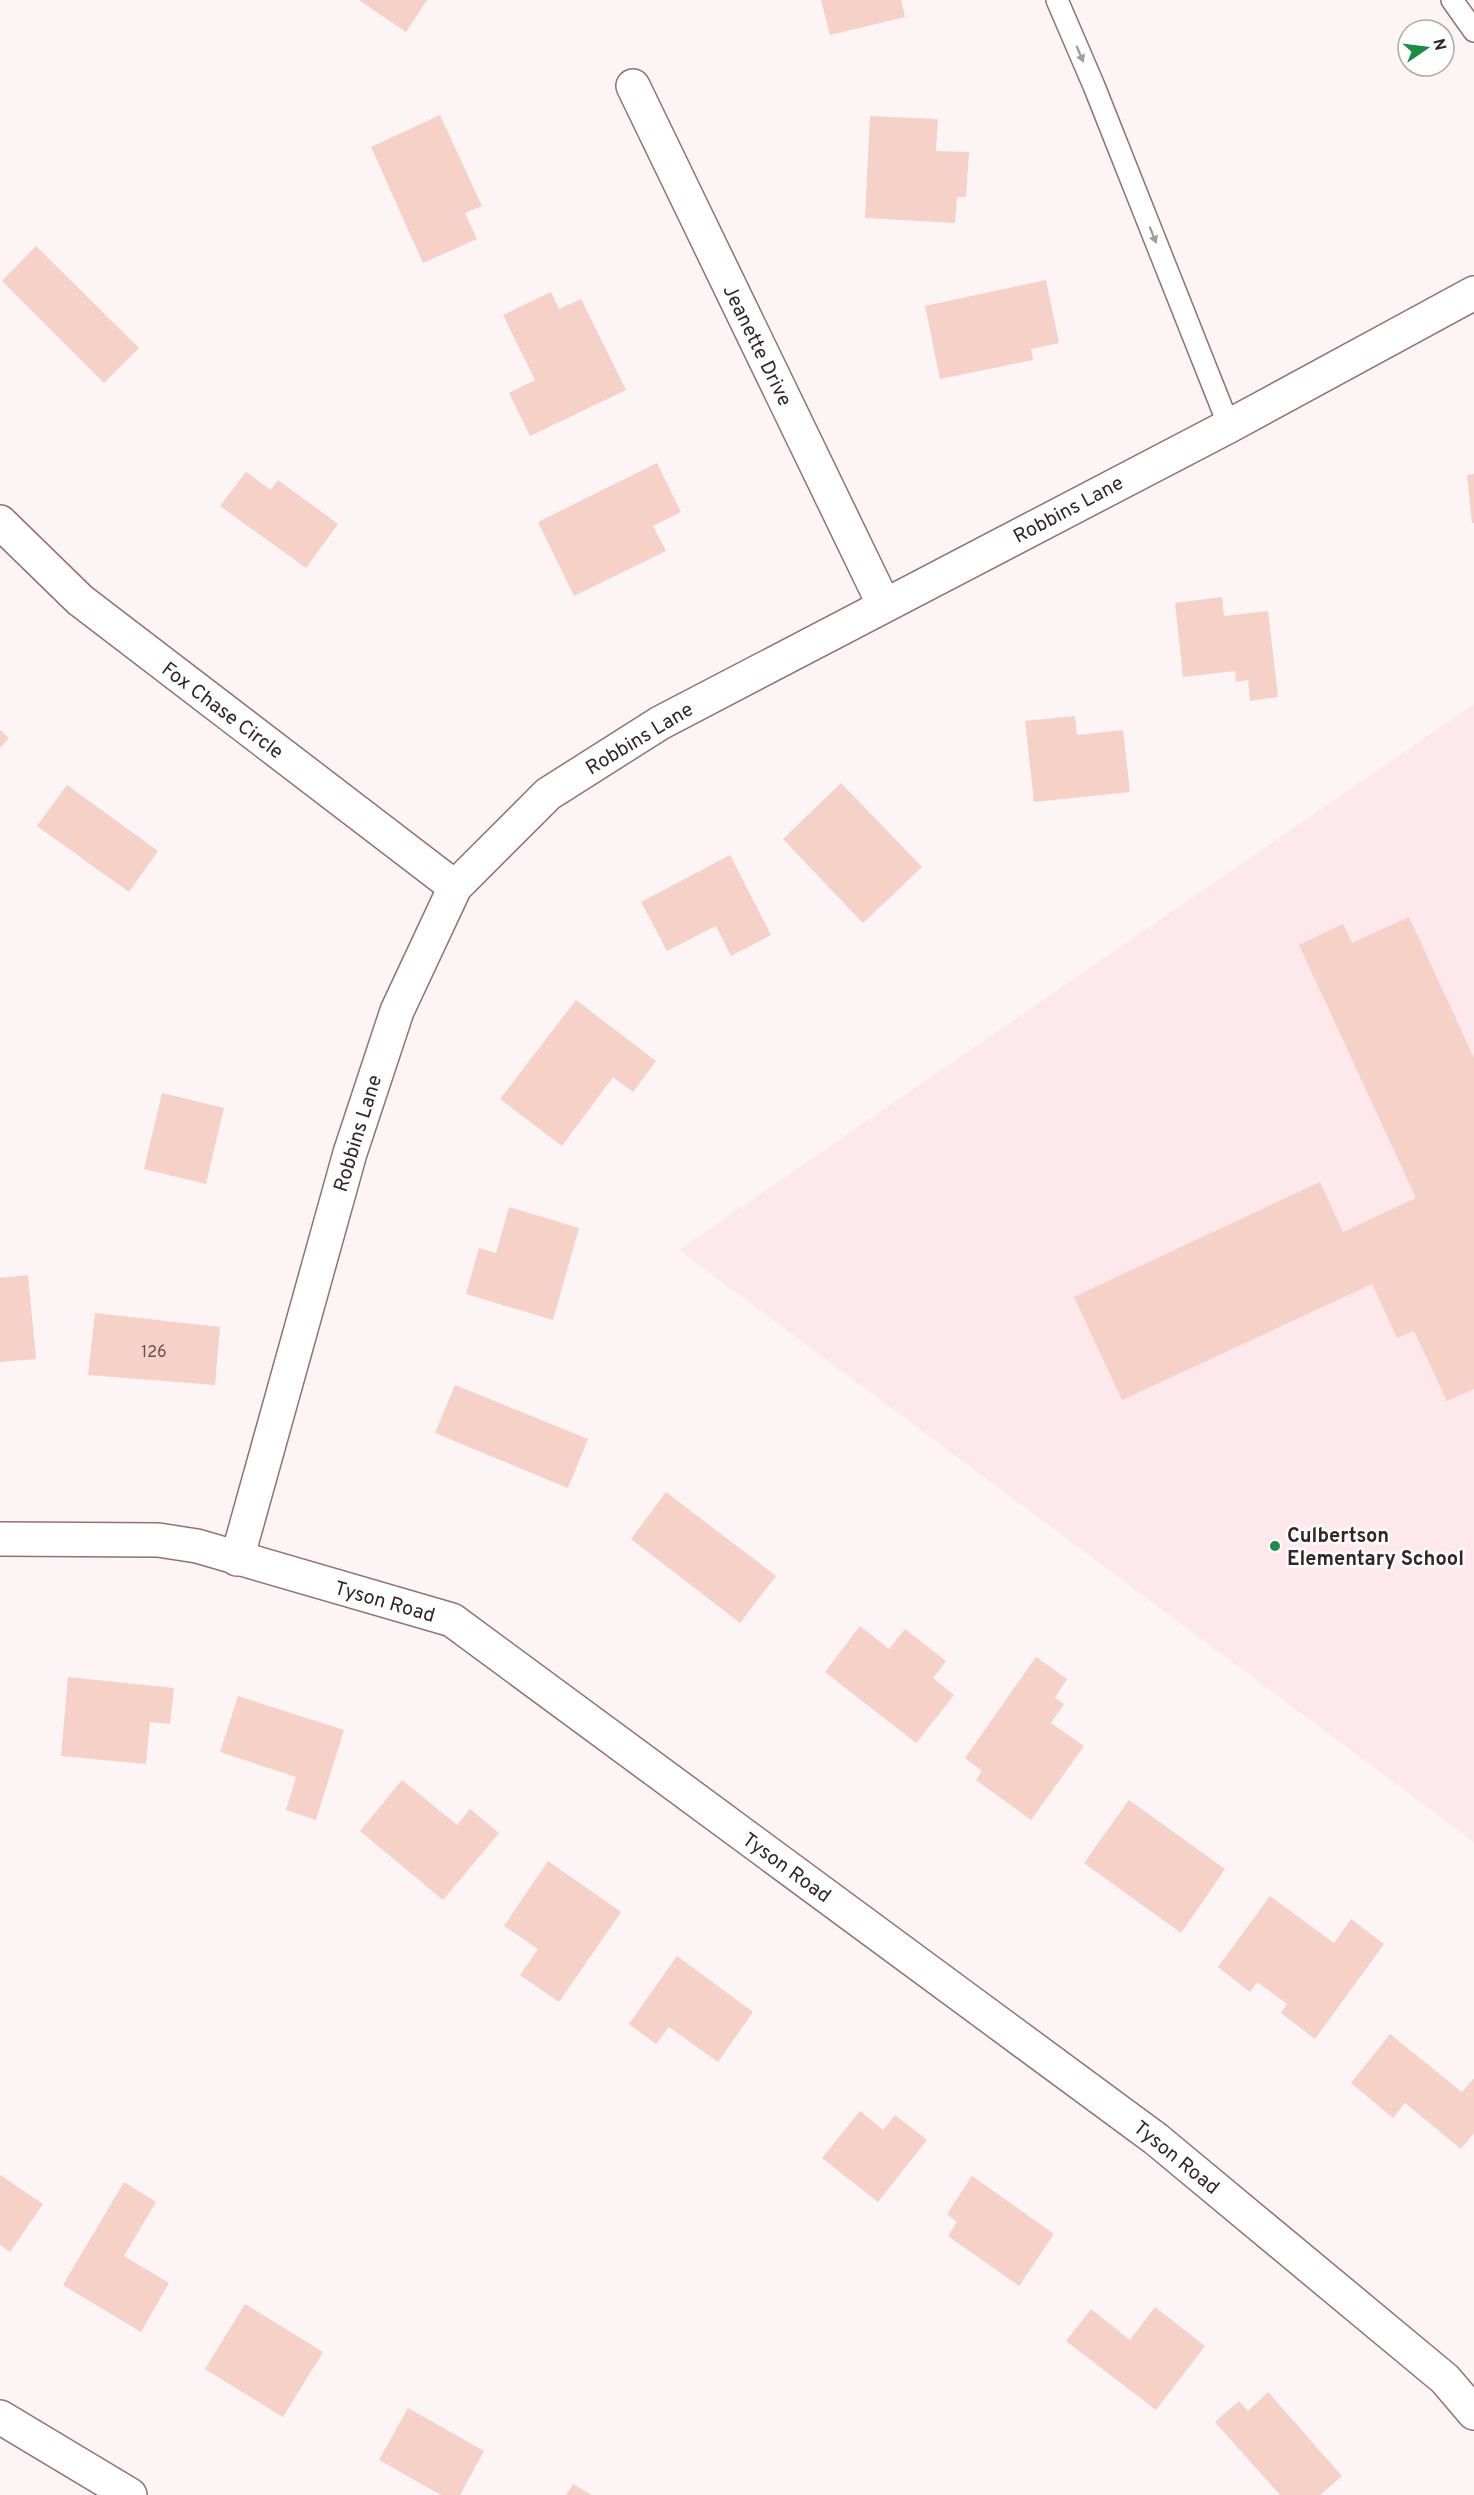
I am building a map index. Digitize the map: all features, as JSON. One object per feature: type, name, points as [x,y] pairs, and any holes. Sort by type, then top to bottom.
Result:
[{"type":"street","name":"Jeanette Drive","points":[[633,86],[884,605]]},
{"type":"street","name":"Robbins Lane","points":[[237,1559],[350,1153],[397,1011],[455,887],[548,794],[660,723],[1229,426],[1474,293]]},
{"type":"street","name":"Fox Chase Circle","points":[[0,522],[80,600],[455,887]]},
{"type":"street","name":"Tyson Road","points":[[0,1539],[158,1540],[197,1546],[452,1620],[1156,2139],[1445,2379],[1474,2413]]},
{"type":"street","points":[[0,2417],[130,2495]]},
{"type":"lane","points":[[1057,0],[1094,86],[1229,426]]},
{"type":"lane","points":[[1452,0],[1474,31]]},
{"type":"shaded area","name":"Culbertson Elementary School","points":[[1474,704],[1474,1842],[679,1250]]},
{"type":"building","points":[[359,0],[427,0],[406,32]]},
{"type":"building","points":[[821,0],[901,0],[905,17],[830,35]]},
{"type":"building","points":[[440,115],[482,206],[465,213],[477,239],[423,263],[371,147]]},
{"type":"building","points":[[870,116],[938,119],[936,151],[969,152],[966,197],[957,197],[955,223],[865,218]]},
{"type":"building","points":[[36,246],[139,348],[104,383],[2,281]]},
{"type":"building","points":[[1046,280],[1059,343],[1031,349],[1033,360],[940,379],[925,306]]},
{"type":"building","points":[[551,292],[559,309],[581,299],[626,390],[530,436],[509,393],[535,380],[503,315]]},
{"type":"building","points":[[657,463],[681,512],[653,526],[666,551],[574,596],[538,522]]},
{"type":"building","points":[[246,472],[271,490],[278,480],[338,524],[306,568],[220,506]]},
{"type":"building","points":[[1474,474],[1474,523],[1472,523],[1467,475]]},
{"type":"building","points":[[1222,597],[1224,616],[1268,611],[1278,697],[1250,701],[1248,680],[1236,682],[1235,671],[1183,677],[1175,603]]},
{"type":"building","points":[[1075,716],[1077,735],[1123,730],[1130,792],[1034,802],[1025,721]]},
{"type":"building","points":[[0,730],[9,738],[0,748]]},
{"type":"building","points":[[841,783],[922,867],[863,923],[783,839]]},
{"type":"building","points":[[67,785],[158,851],[129,892],[37,826]]},
{"type":"building","points":[[730,855],[771,935],[731,956],[716,926],[667,951],[641,902]]},
{"type":"building","points":[[1409,917],[1474,1058],[1474,1389],[1447,1401],[1414,1331],[1397,1338],[1372,1284],[1122,1400],[1074,1297],[1320,1182],[1343,1232],[1416,1198],[1299,945],[1343,924],[1352,943]]},
{"type":"building","points":[[576,1000],[656,1061],[633,1092],[613,1077],[562,1146],[500,1099]]},
{"type":"building","points":[[162,1093],[224,1108],[206,1184],[144,1169]]},
{"type":"building","points":[[509,1207],[579,1228],[553,1320],[466,1294],[479,1248],[496,1253]]},
{"type":"building","points":[[28,1275],[36,1359],[0,1362],[0,1278]]},
{"type":"building","points":[[95,1313],[220,1327],[215,1385],[88,1375]]},
{"type":"building","points":[[455,1385],[588,1439],[568,1488],[435,1433]]},
{"type":"building","points":[[666,1492],[776,1576],[740,1623],[631,1539]]},
{"type":"building","points":[[860,1626],[889,1649],[905,1629],[946,1661],[933,1678],[954,1695],[916,1743],[825,1672]]},
{"type":"building","points":[[1036,1657],[1067,1679],[1055,1698],[1064,1704],[1051,1723],[1084,1746],[1031,1820],[976,1780],[982,1771],[965,1758]]},
{"type":"building","points":[[68,1677],[174,1688],[170,1724],[150,1722],[146,1764],[61,1756]]},
{"type":"building","points":[[238,1696],[344,1730],[316,1820],[286,1810],[296,1777],[220,1752]]},
{"type":"building","points":[[402,1780],[457,1825],[470,1809],[499,1833],[443,1900],[360,1831]]},
{"type":"building","points":[[1129,1800],[1225,1869],[1181,1933],[1084,1863]]},
{"type":"building","points":[[548,1861],[621,1912],[559,2002],[520,1975],[538,1949],[504,1926]]},
{"type":"building","points":[[1270,1896],[1334,1943],[1351,1919],[1384,1944],[1315,2039],[1281,2013],[1287,2004],[1257,1982],[1250,1992],[1218,1967]]},
{"type":"building","points":[[677,1956],[753,2012],[718,2062],[669,2027],[656,2044],[629,2024]]},
{"type":"building","points":[[1390,2034],[1462,2092],[1474,2078],[1474,2133],[1461,2149],[1405,2103],[1393,2118],[1351,2083]]},
{"type":"building","points":[[860,2111],[883,2130],[895,2115],[927,2140],[878,2202],[822,2158]]},
{"type":"building","points":[[0,2175],[43,2204],[10,2252],[0,2245]]},
{"type":"building","points":[[972,2176],[1054,2234],[1019,2286],[948,2236],[957,2222],[947,2214]]},
{"type":"building","points":[[124,2182],[156,2202],[124,2256],[169,2283],[141,2332],[63,2285]]},
{"type":"building","points":[[245,2304],[323,2352],[283,2417],[205,2369]]},
{"type":"building","points":[[1155,2307],[1205,2346],[1156,2410],[1066,2341],[1091,2309],[1130,2340]]},
{"type":"building","points":[[1268,2392],[1342,2476],[1320,2495],[1280,2495],[1215,2422],[1239,2401],[1248,2411]]},
{"type":"building","points":[[408,2408],[484,2451],[460,2495],[441,2495],[379,2460]]},
{"type":"building","points":[[573,2484],[592,2495],[566,2495]]},
{"type":"place","name":"Culbertson Elementary School","points":[[1275,1546]]}]
